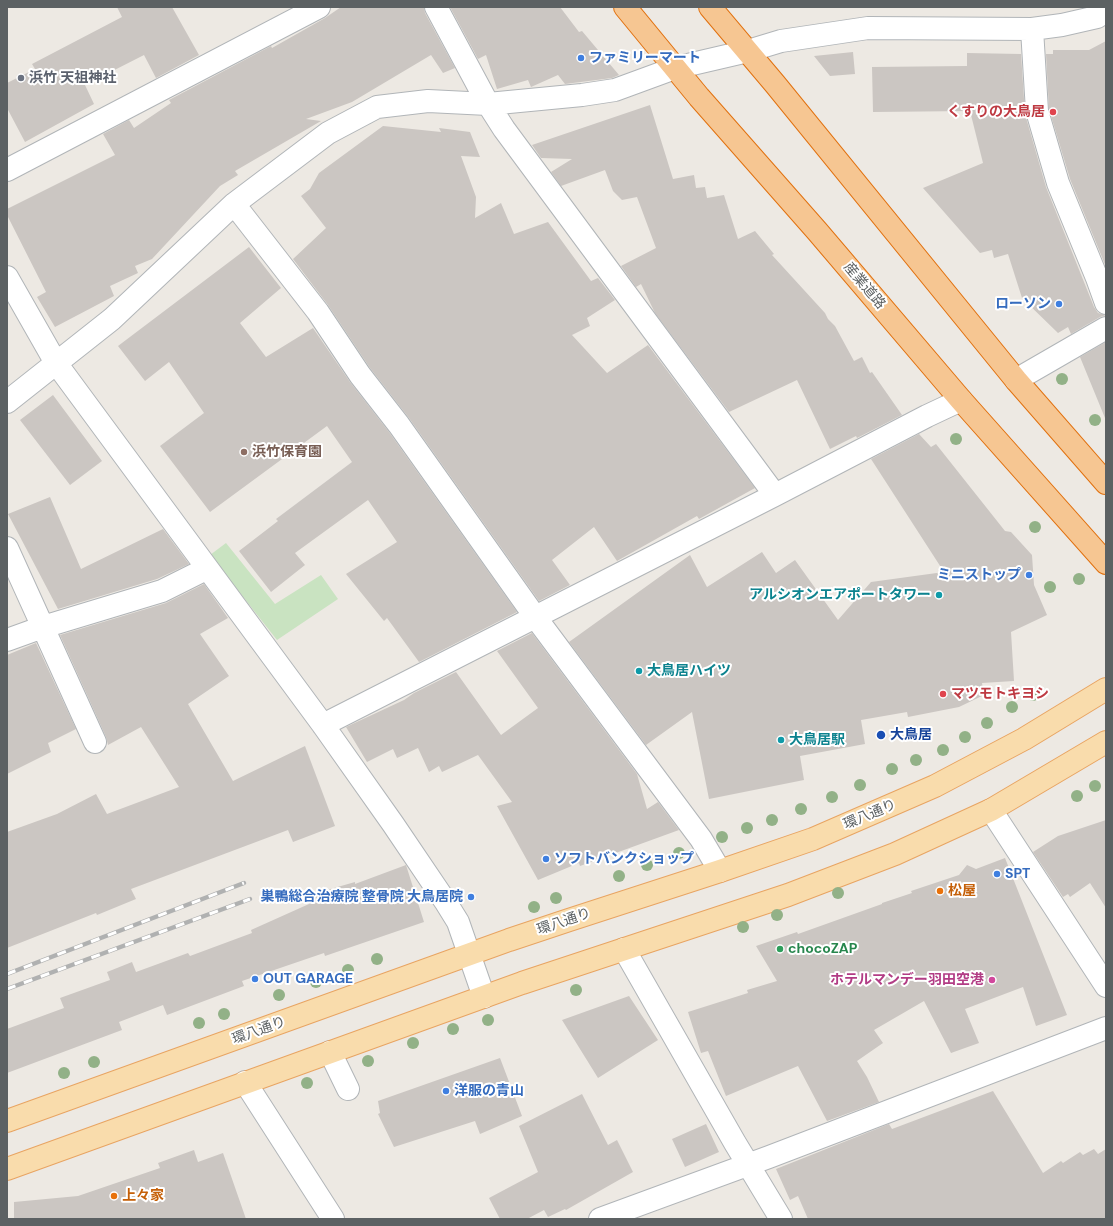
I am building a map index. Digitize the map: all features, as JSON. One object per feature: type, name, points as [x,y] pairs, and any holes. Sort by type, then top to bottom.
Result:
[{"type":"highway","name":"産業道路","points":[[626,7],[675,68],[823,237],[961,400],[1106,563]]},
{"type":"highway","points":[[710,7],[1016,380],[1106,484]]},
{"type":"main road","name":"環八通り","points":[[7,1121],[569,920],[813,839],[936,786],[1024,739],[1106,689]]},
{"type":"main road","points":[[7,1169],[484,997],[788,894],[910,848],[991,810],[1106,742]]},
{"type":"street","points":[[7,170],[319,7]]},
{"type":"street","points":[[436,7],[488,104],[504,129],[776,495]]},
{"type":"street","points":[[7,402],[112,319],[234,204],[328,133],[377,107],[428,101],[488,104],[582,95],[615,90],[675,68],[748,52],[781,41],[868,28],[1032,29],[1063,16],[1097,17],[1106,11]]},
{"type":"street","points":[[1032,29],[1037,111],[1058,183],[1106,303]]},
{"type":"street","points":[[234,204],[318,312],[360,375],[399,425],[536,618],[701,839],[720,871]]},
{"type":"street","points":[[7,277],[56,363],[394,824],[458,922],[484,997]]},
{"type":"street","points":[[1016,380],[1106,328]]},
{"type":"street","points":[[322,725],[536,618],[927,416],[961,400]]},
{"type":"street","points":[[7,548],[96,742]]},
{"type":"street","points":[[7,640],[43,627],[162,591],[206,569]]},
{"type":"street","points":[[991,810],[1106,986]]},
{"type":"street","points":[[624,949],[651,998],[782,1219]]},
{"type":"street","points":[[600,1219],[1106,1028]]},
{"type":"street","points":[[330,1052],[348,1089]]},
{"type":"street","points":[[245,1082],[284,1154],[333,1219]]},
{"type":"green space","points":[[226,543],[275,604],[321,575],[338,599],[277,640],[210,555]]},
{"type":"building","points":[[117,7],[172,7],[199,55],[156,78],[144,55],[85,85],[94,104],[25,142],[7,108],[7,83],[35,69],[32,64],[122,17]]},
{"type":"building","points":[[341,7],[424,7],[425,13],[455,68],[443,73],[431,55],[352,102],[306,119],[321,121],[235,171],[238,175],[220,186],[152,259],[135,266],[138,273],[110,286],[114,296],[55,327],[37,297],[46,292],[7,215],[7,209],[115,155],[103,134],[129,120],[134,128],[171,103],[169,100],[271,46],[272,48],[325,18]]},
{"type":"building","points":[[450,7],[560,7],[579,32],[582,31],[619,75],[612,78],[565,84],[558,75],[531,87],[528,80],[497,89],[486,55],[478,59]]},
{"type":"building","points":[[1106,41],[1106,267],[1070,179],[1049,109],[1046,54],[1053,54],[1053,50],[1089,50]]},
{"type":"building","points":[[853,52],[855,74],[830,76],[814,56]]},
{"type":"building","points":[[967,53],[1021,54],[1025,114],[1046,187],[1094,307],[1098,313],[1106,315],[1071,334],[1068,327],[1058,333],[1022,298],[1008,254],[994,258],[992,250],[980,253],[923,188],[983,163],[970,111],[873,112],[872,67],[967,66]]},
{"type":"building","points":[[650,105],[673,179],[694,175],[696,188],[705,187],[707,198],[724,195],[738,239],[755,231],[774,254],[772,255],[835,326],[854,361],[862,357],[870,373],[872,372],[902,415],[857,438],[856,436],[830,449],[797,380],[729,412],[655,313],[641,284],[636,287],[621,266],[656,248],[637,197],[622,200],[613,191],[605,170],[561,186],[551,172],[572,159],[541,158],[532,145]]},
{"type":"building","points":[[383,126],[441,132],[439,128],[470,132],[480,157],[461,156],[476,197],[475,218],[501,203],[514,234],[548,222],[591,281],[598,278],[615,300],[587,318],[590,326],[572,335],[607,373],[648,345],[755,488],[699,519],[697,516],[617,561],[594,527],[552,560],[570,585],[539,601],[409,418],[370,368],[328,305],[293,259],[326,228],[301,196],[310,189],[319,173]]},
{"type":"building","points":[[249,247],[281,288],[240,323],[266,357],[313,328],[350,382],[389,432],[517,612],[419,662],[387,618],[384,621],[346,574],[397,542],[368,500],[295,553],[305,565],[271,592],[239,551],[278,521],[276,519],[352,462],[327,426],[210,512],[160,446],[204,413],[169,362],[145,381],[118,346]]},
{"type":"building","points":[[1106,342],[1106,418],[1105,418],[1080,357]]},
{"type":"building","points":[[53,395],[102,461],[70,485],[20,420]]},
{"type":"building","points":[[919,434],[931,447],[936,444],[1005,531],[1011,532],[1032,555],[1034,585],[1047,615],[1011,632],[1014,681],[982,683],[984,695],[959,707],[908,717],[907,712],[861,720],[865,744],[800,756],[804,780],[709,799],[692,712],[646,745],[569,642],[690,555],[707,587],[762,552],[776,573],[795,560],[838,620],[871,582],[944,572],[871,459]]},
{"type":"building","points":[[50,497],[81,569],[163,529],[189,564],[157,579],[58,609],[8,514]]},
{"type":"building","points":[[204,584],[228,618],[200,634],[229,676],[188,704],[233,781],[305,746],[335,826],[293,842],[288,830],[131,889],[136,899],[7,948],[7,832],[57,814],[96,794],[107,814],[179,787],[141,727],[108,745],[106,737],[60,635],[166,603]]},
{"type":"building","points":[[532,633],[637,774],[647,809],[658,802],[679,830],[580,866],[579,863],[538,880],[497,806],[512,802],[478,755],[442,772],[439,766],[429,772],[418,748],[397,758],[393,749],[367,762],[346,727],[404,700],[414,693],[456,672],[501,735],[538,708],[497,651]]},
{"type":"building","points":[[36,643],[76,729],[48,743],[51,752],[7,774],[7,655]]},
{"type":"building","points":[[1106,820],[1106,908],[1090,883],[1070,897],[1068,894],[1063,897],[1033,852],[1058,836]]},
{"type":"building","points":[[1005,858],[1067,1015],[1036,1026],[1023,987],[965,1009],[979,1043],[951,1053],[924,1001],[874,1030],[883,1043],[857,1061],[867,1077],[879,1102],[827,1121],[798,1066],[726,1096],[708,1051],[701,1053],[688,1012],[748,993],[747,990],[777,981],[756,946],[797,932],[798,934],[912,893],[911,891],[959,875],[967,865],[976,869]]},
{"type":"building","points":[[406,865],[424,922],[325,956],[324,953],[242,981],[244,986],[167,1015],[163,1005],[119,1022],[122,1030],[7,1073],[7,1029],[64,1008],[60,998],[110,980],[107,972],[132,962],[136,972],[188,953],[190,956],[252,933],[251,930],[309,904],[306,896],[355,882],[355,884]]},
{"type":"building","points":[[629,996],[658,1040],[598,1078],[562,1020]]},
{"type":"building","points":[[500,1058],[522,1116],[480,1134],[475,1121],[394,1147],[378,1114],[380,1113],[378,1101]]},
{"type":"building","points":[[993,1091],[1043,1173],[1061,1161],[1063,1163],[1080,1152],[1083,1155],[1094,1149],[1098,1154],[1106,1149],[1106,1219],[808,1219],[798,1196],[790,1200],[776,1169],[889,1124],[892,1129]]},
{"type":"building","points":[[582,1094],[608,1145],[617,1140],[633,1172],[566,1210],[565,1209],[548,1217],[544,1210],[527,1219],[500,1219],[489,1198],[538,1172],[519,1126]]},
{"type":"building","points":[[706,1124],[719,1152],[685,1167],[672,1139]]},
{"type":"building","points":[[194,1150],[198,1162],[223,1153],[246,1219],[14,1219],[14,1202],[78,1196],[160,1168],[158,1163]]},
{"type":"railway","points":[[7,974],[244,883]]},
{"type":"railway","points":[[7,989],[250,899]]},
{"type":"place","name":"ファミリーマート","points":[[581,58]]},
{"type":"place","name":"浜竹 天祖神社","points":[[21,78]]},
{"type":"place","name":"くすりの大鳥居","points":[[1053,112]]},
{"type":"place","name":"ローソン","points":[[1059,304]]},
{"type":"place","name":"浜竹保育園","points":[[244,452]]},
{"type":"place","name":"ミニストップ","points":[[1029,575]]},
{"type":"place","name":"アルシオンエアポートタワー","points":[[939,595]]},
{"type":"place","name":"大鳥居ハイツ","points":[[639,671]]},
{"type":"place","name":"マツモトキヨシ","points":[[943,694]]},
{"type":"place","name":"大鳥居","points":[[881,735]]},
{"type":"place","name":"大鳥居駅","points":[[781,740]]},
{"type":"place","name":"ソフトバンクショップ","points":[[546,859]]},
{"type":"place","name":"SPT","points":[[997,874]]},
{"type":"place","name":"松屋","points":[[940,891]]},
{"type":"place","name":"巣鴨総合治療院 整骨院 大鳥居院","points":[[471,897]]},
{"type":"place","name":"chocoZAP","points":[[780,949]]},
{"type":"place","name":"OUT GARAGE","points":[[255,979]]},
{"type":"place","name":"ホテルマンデー羽田空港","points":[[992,980]]},
{"type":"place","name":"洋服の青山","points":[[446,1091]]},
{"type":"place","name":"上々家","points":[[114,1196]]}]
